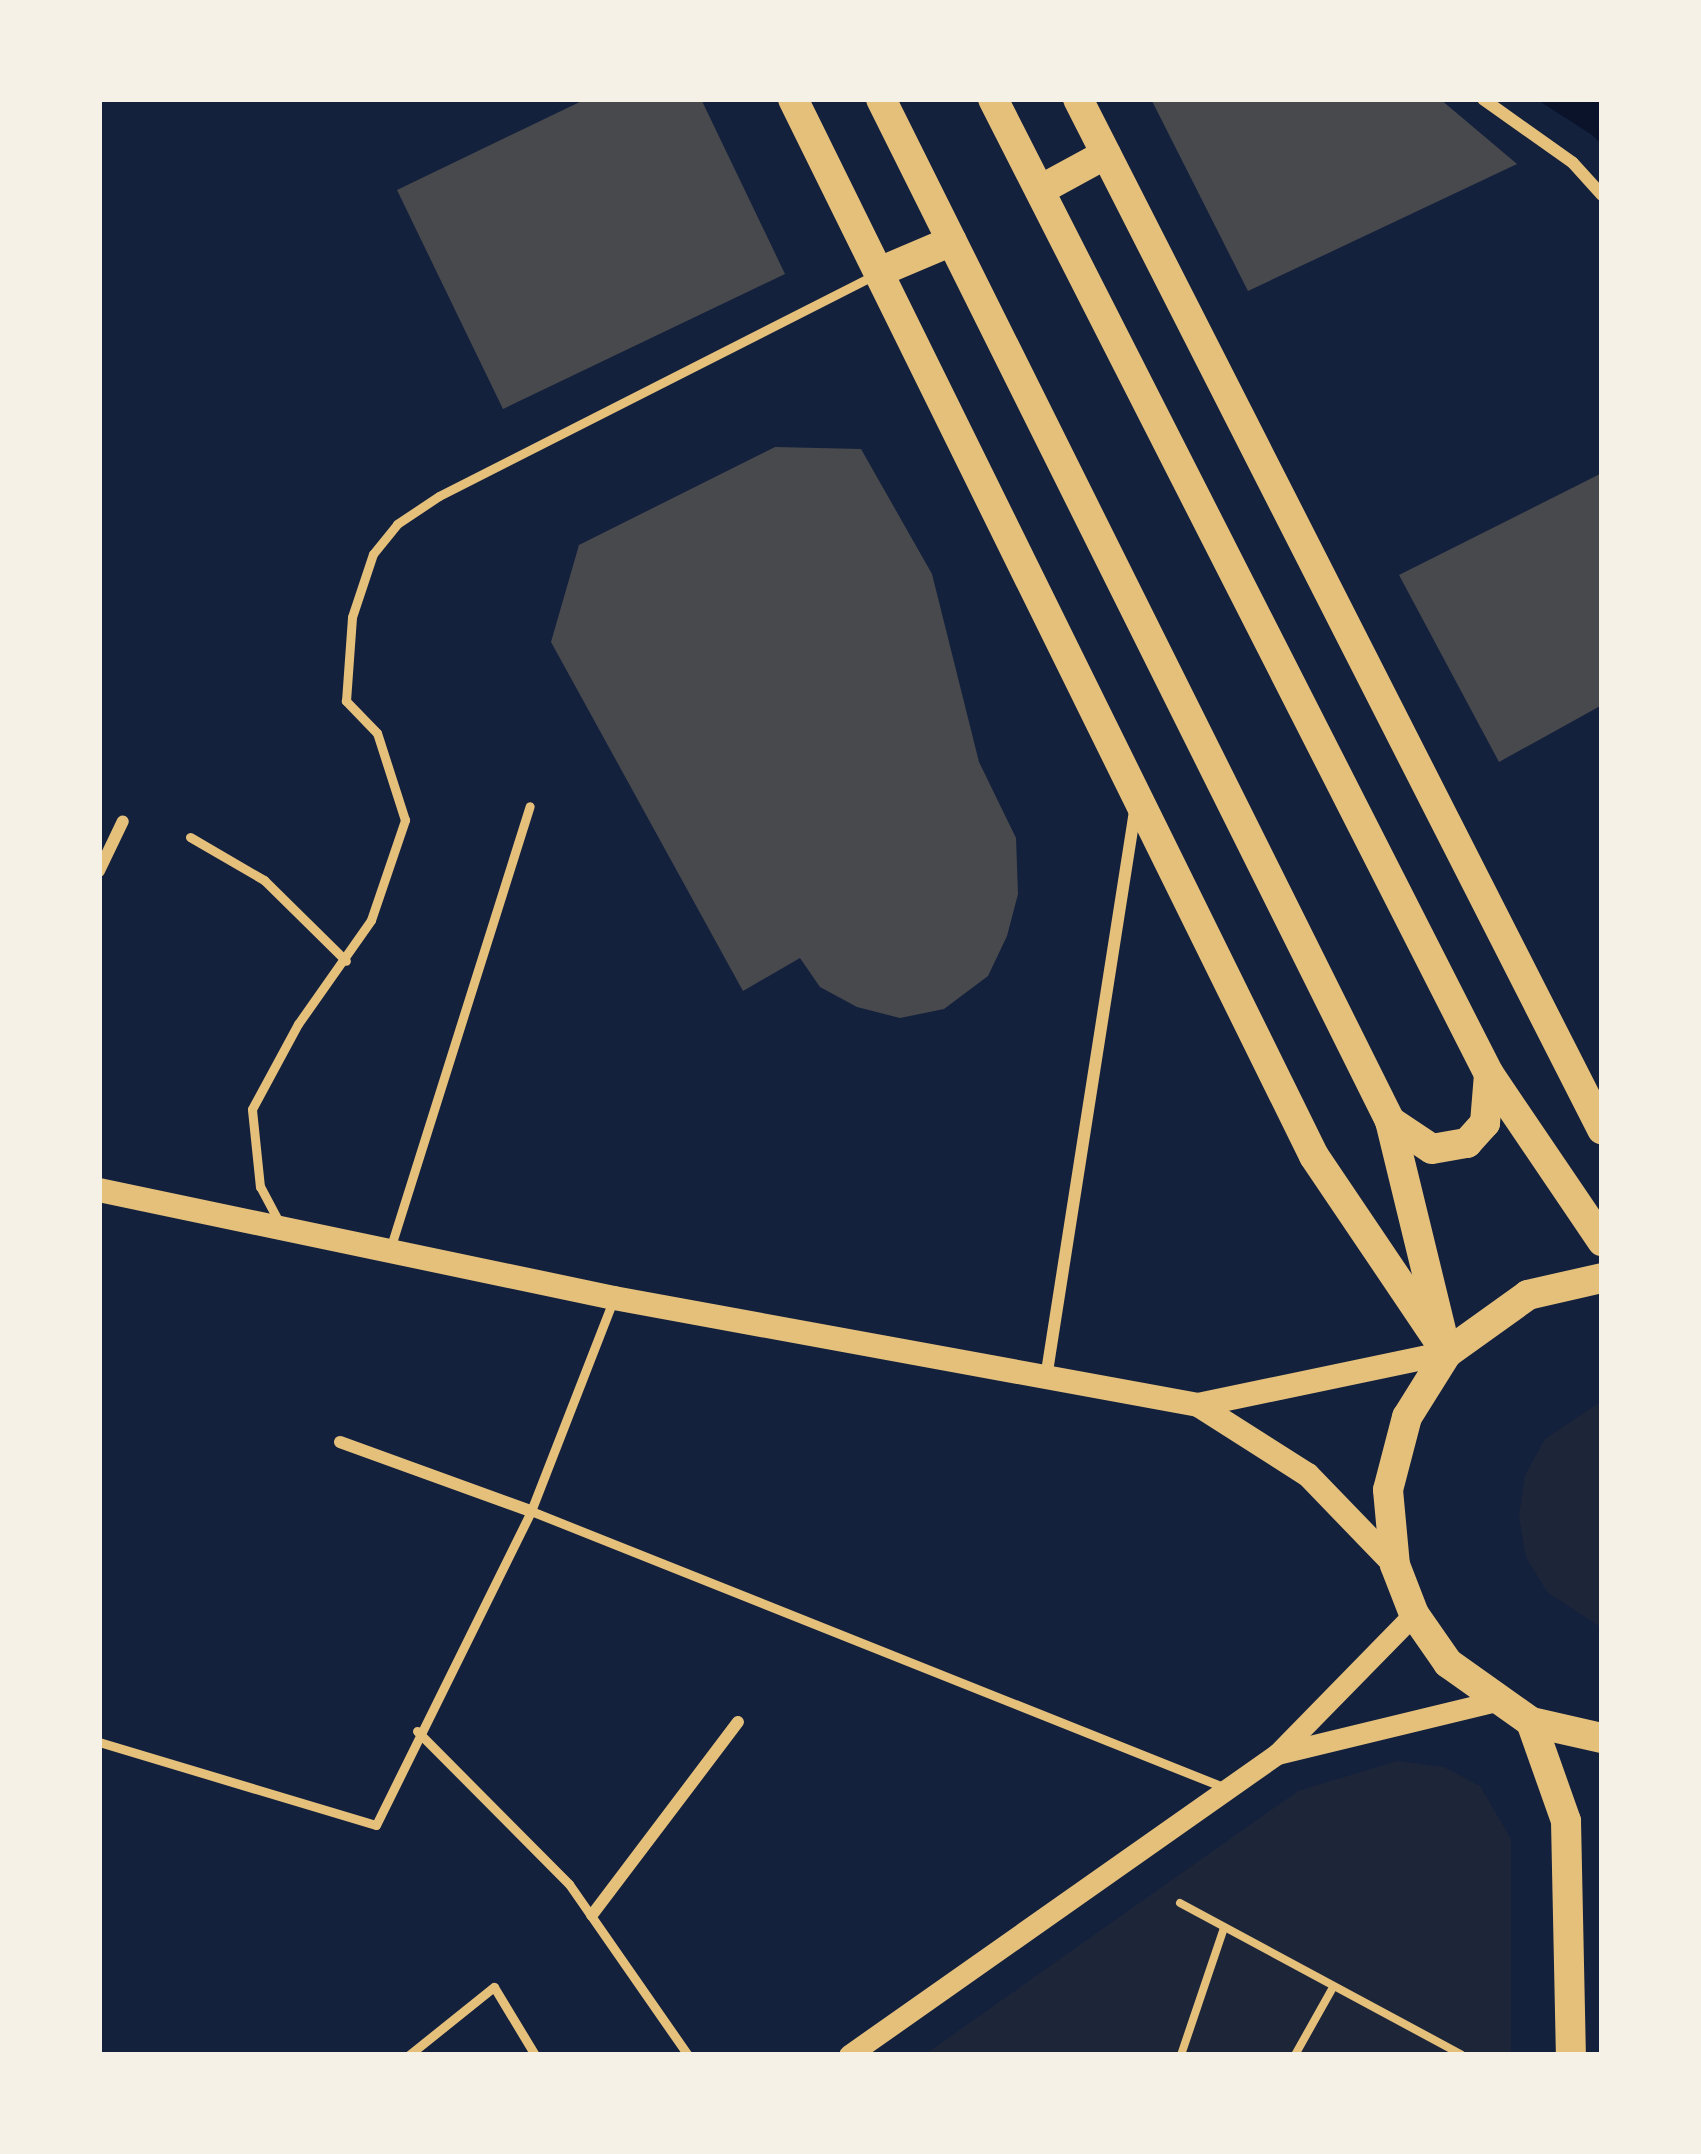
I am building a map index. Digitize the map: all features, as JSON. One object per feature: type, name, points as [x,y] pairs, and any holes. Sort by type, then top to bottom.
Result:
[{"type":"main road","points":[[793,99],[1314,1156],[1447,1353]]},
{"type":"main road","points":[[881,99],[1390,1120],[1447,1353]]},
{"type":"main road","points":[[993,99],[1489,1073],[1602,1241]]},
{"type":"main road","points":[[1078,99],[1602,1130]]},
{"type":"main road","points":[[1040,190],[1106,154]]},
{"type":"main road","points":[[879,272],[952,241]]},
{"type":"main road","points":[[1390,1120],[1432,1149],[1467,1143],[1484,1123],[1489,1073]]},
{"type":"main road","points":[[99,1190],[391,1246],[614,1298],[1198,1405],[1447,1353]]},
{"type":"main road","points":[[1602,1278],[1528,1295],[1447,1353],[1407,1417],[1388,1490],[1395,1565],[1414,1614],[1448,1663],[1492,1702],[1531,1722],[1602,1738]]},
{"type":"main road","points":[[1198,1405],[1308,1475],[1395,1565]]},
{"type":"main road","points":[[1531,1722],[1566,1821],[1571,2055]]},
{"type":"street","points":[[1483,99],[1573,163],[1602,195]]},
{"type":"street","points":[[1046,1378],[1138,798]]},
{"type":"street","points":[[99,871],[123,821]]},
{"type":"street","points":[[340,1442],[531,1511]]},
{"type":"street","points":[[849,2055],[1277,1754],[1414,1614]]},
{"type":"street","points":[[1277,1754],[1492,1702]]},
{"type":"street","points":[[592,1916],[738,1722]]},
{"type":"lane","points":[[280,1225],[260,1187],[252,1109],[298,1024],[371,920],[405,820],[377,734],[346,701],[352,617],[373,554],[397,524],[439,496],[879,272]]},
{"type":"lane","points":[[391,1246],[530,806]]},
{"type":"lane","points":[[190,837],[264,880],[346,961]]},
{"type":"lane","points":[[99,1742],[376,1825],[417,1731],[531,1511],[614,1298]]},
{"type":"lane","points":[[531,1511],[1228,1789]]},
{"type":"lane","points":[[417,1731],[592,1916],[688,2055]]},
{"type":"lane","points":[[409,2055],[494,1987],[535,2055]]},
{"type":"path","points":[[1180,1903],[1462,2055]]},
{"type":"path","points":[[1181,2055],[1224,1928]]},
{"type":"path","points":[[1295,2055],[1332,1989]]},
{"type":"shaded area","points":[[1536,99],[1602,99],[1602,145],[1592,135]]},
{"type":"shaded area","points":[[1602,1401],[1602,1628],[1547,1592],[1526,1557],[1519,1516],[1525,1475],[1545,1439]]},
{"type":"shaded area","points":[[1397,1761],[1444,1767],[1480,1786],[1511,1839],[1511,2055],[924,2055],[1298,1791]]},
{"type":"building","points":[[586,99],[701,99],[785,274],[503,409],[397,190]]},
{"type":"building","points":[[1151,99],[1440,99],[1517,164],[1248,291]]},
{"type":"building","points":[[775,447],[861,449],[932,574],[979,762],[1016,838],[1018,894],[1007,936],[988,976],[944,1009],[900,1018],[857,1007],[820,987],[800,958],[743,991],[551,642],[579,545]]},
{"type":"building","points":[[1602,473],[1602,705],[1499,762],[1399,575]]}]
